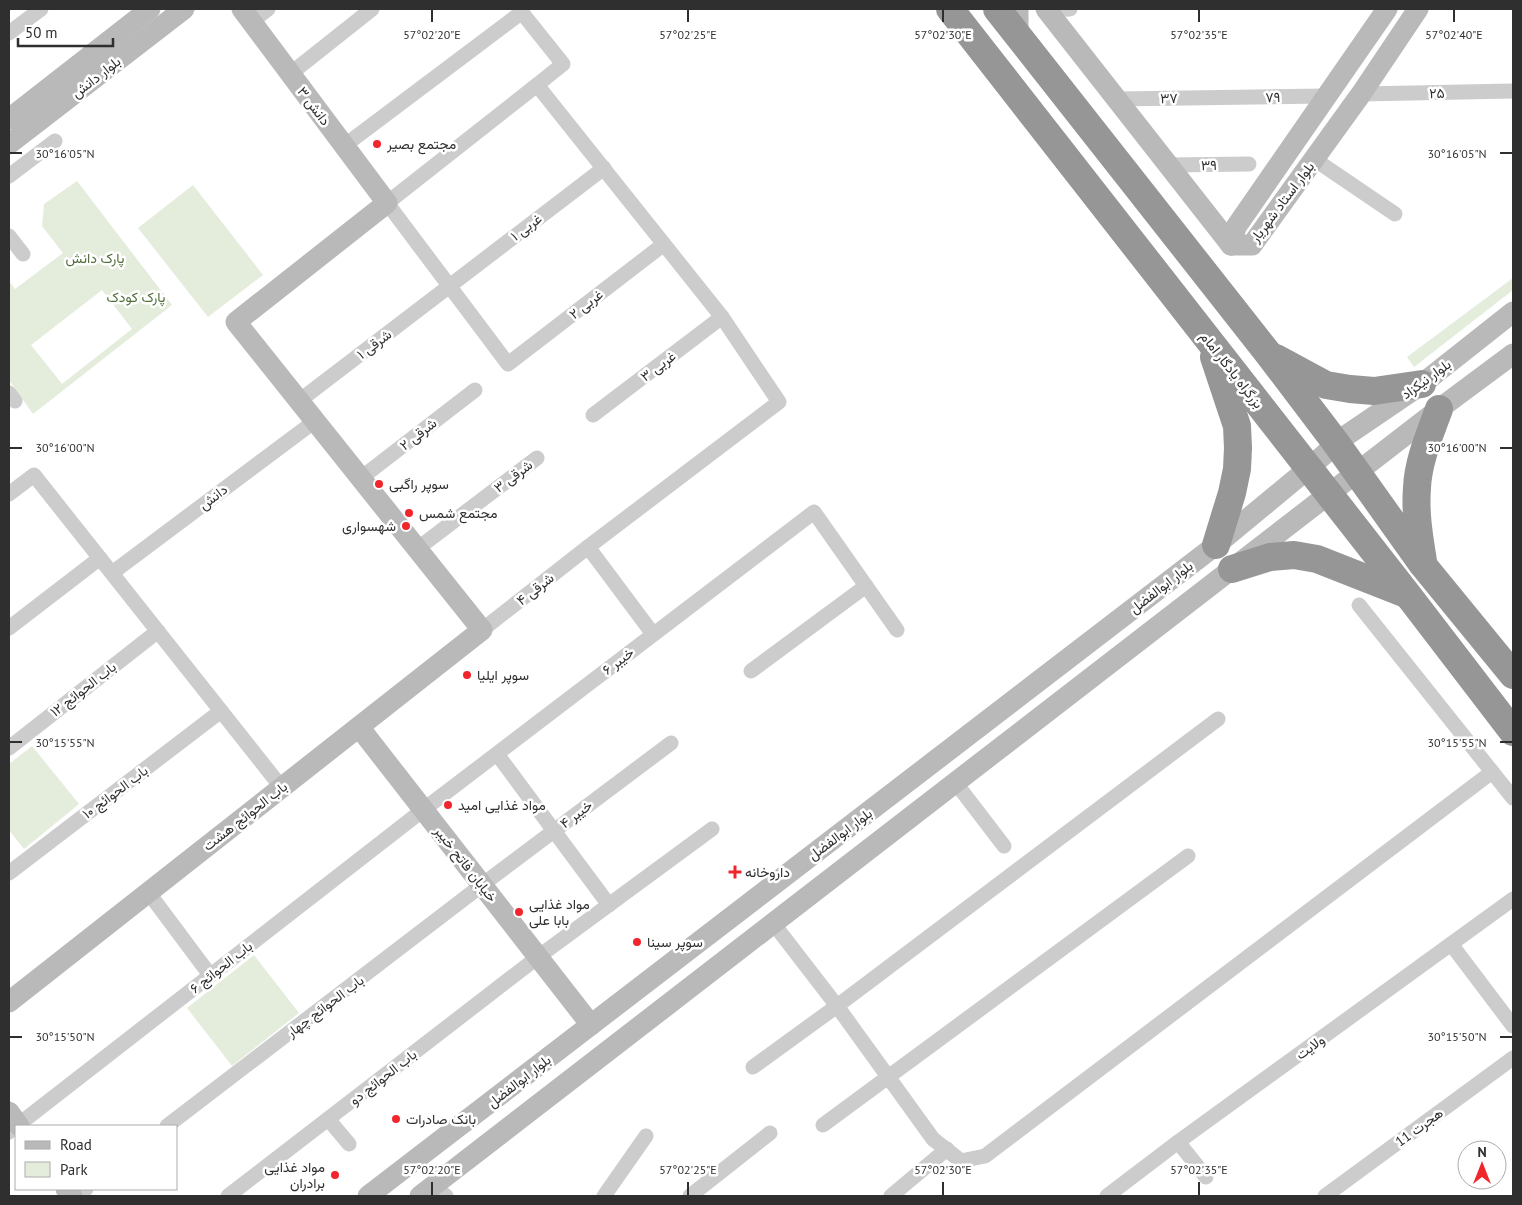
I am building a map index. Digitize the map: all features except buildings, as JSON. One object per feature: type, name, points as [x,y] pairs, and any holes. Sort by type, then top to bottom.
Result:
[{"type":"highway","name":"بزرگراه یادگار امام","points":[[950,9],[1513,732]]},
{"type":"highway","points":[[997,9],[1267,352],[1336,443],[1423,565],[1513,675]]},
{"type":"highway","points":[[1208,339],[1237,426],[1238,448],[1237,468],[1232,493],[1216,545]]},
{"type":"highway","points":[[1267,352],[1326,385],[1374,391],[1422,384]]},
{"type":"highway","points":[[1423,565],[1417,517],[1417,486],[1422,456],[1438,409]]},
{"type":"highway","points":[[1232,569],[1270,556],[1294,555],[1318,559],[1408,595]]},
{"type":"street","points":[[9,33],[41,9]]},
{"type":"street","name":"بلوار دانش","points":[[9,119],[150,9]]},
{"type":"street","name":"بلوار دانش","points":[[9,144],[184,9]]},
{"type":"street","points":[[247,15],[268,9]]},
{"type":"street","points":[[290,74],[372,9]]},
{"type":"street","points":[[1018,9],[1018,36]]},
{"type":"street","points":[[1046,9],[1070,9]]},
{"type":"street","points":[[1046,9],[1231,245]]},
{"type":"street","name":"بلوار استاد شهریار","points":[[1387,9],[1236,227],[1231,245],[1252,245],[1361,94],[1418,9]]},
{"type":"street","points":[[344,146],[521,11],[562,64],[236,322],[482,630]]},
{"type":"street","name":"دانش ۳","points":[[247,15],[387,203]]},
{"type":"street","points":[[537,85],[722,317]]},
{"type":"street","name":"۲۵","points":[[1361,94],[1513,91]]},
{"type":"street","name":"۷۹","points":[[1221,98],[1325,96]]},
{"type":"street","name":"۳۷","points":[[1116,99],[1221,98]]},
{"type":"street","points":[[9,176],[54,141]]},
{"type":"street","points":[[1291,146],[1314,159],[1396,214]]},
{"type":"street","name":"۳۹","points":[[1168,165],[1249,164]]},
{"type":"street","name":"۱ غربی","points":[[449,286],[604,168]]},
{"type":"street","points":[[387,203],[449,286]]},
{"type":"street","points":[[9,236],[23,254]]},
{"type":"street","name":"۲ غربی","points":[[449,286],[508,364],[664,244]]},
{"type":"street","name":"۱ شرقی","points":[[299,401],[449,286]]},
{"type":"street","name":"بلوار نیکزاد","points":[[1309,468],[1336,443],[1422,384],[1513,312]]},
{"type":"street","name":"۳ غربی","points":[[593,415],[722,317]]},
{"type":"street","name":"۴ شرقی","points":[[482,630],[779,402],[722,317]]},
{"type":"street","points":[[1357,472],[1513,354]]},
{"type":"street","name":"۲ شرقی","points":[[360,478],[475,390]]},
{"type":"street","name":"دانش","points":[[112,574],[315,421]]},
{"type":"street","name":"۳ شرقی","points":[[417,549],[537,458]]},
{"type":"street","name":"بلوار ابوالفضل","points":[[368,1196],[1216,545],[1309,468]]},
{"type":"street","name":"بلوار ابوالفضل","points":[[433,1193],[773,923],[1357,472]]},
{"type":"street","points":[[9,494],[34,475],[282,788]]},
{"type":"street","name":"خیبر ۶","points":[[423,810],[814,512],[866,586]]},
{"type":"street","points":[[588,547],[653,634]]},
{"type":"street","points":[[9,628],[100,558]]},
{"type":"street","points":[[751,670],[866,586],[897,630]]},
{"type":"street","points":[[1359,605],[1513,798]]},
{"type":"street","name":"باب الحوائج هشت","points":[[9,1002],[482,630]]},
{"type":"street","name":"باب الحوائج ۱۲","points":[[9,748],[158,631]]},
{"type":"street","name":"باب الحوائج ۱۰","points":[[9,873],[221,712]]},
{"type":"street","points":[[753,1067],[1218,719]]},
{"type":"street","name":"خیابان فاتح خیبر","points":[[359,727],[591,1025]]},
{"type":"street","name":"خیبر ۴","points":[[482,885],[670,743]]},
{"type":"street","points":[[497,754],[609,905]]},
{"type":"street","points":[[773,923],[837,1006],[933,1139],[961,1161],[985,1156],[1492,772]]},
{"type":"street","points":[[955,782],[1004,846]]},
{"type":"street","points":[[899,789],[916,812]]},
{"type":"street","name":"باب الحوائج ۶","points":[[14,1124],[423,810]]},
{"type":"street","name":"باب الحوائج دو","points":[[228,1196],[538,957],[712,829]]},
{"type":"street","points":[[822,1125],[1188,856]]},
{"type":"street","name":"باب الحوائج چهار","points":[[168,1125],[482,885]]},
{"type":"street","points":[[148,892],[210,975]]},
{"type":"street","name":"ولایت","points":[[1107,1196],[1178,1142],[1513,899]]},
{"type":"street","points":[[1451,944],[1513,1026]]},
{"type":"street","name":"هجرت 11","points":[[1325,1196],[1513,1058]]},
{"type":"street","points":[[328,1119],[348,1144]]},
{"type":"street","points":[[690,1196],[770,1133]]},
{"type":"street","points":[[604,1196],[646,1136]]},
{"type":"street","points":[[1178,1142],[1206,1177]]},
{"type":"street","points":[[891,1196],[946,1149]]},
{"type":"green space","name":"پارک دانش","points":[[77,181],[172,305],[33,414],[9,380],[9,281],[15,289],[63,253],[42,226],[44,204]],"holes":[[[102,290],[132,329],[62,384],[31,345]]]},
{"type":"green space","points":[[193,185],[263,275],[208,317],[138,228]]},
{"type":"green space","points":[[1513,278],[1513,290],[1414,367],[1407,357]]},
{"type":"green space","points":[[32,746],[79,804],[24,849],[9,830],[9,764]]},
{"type":"green space","points":[[254,955],[299,1013],[232,1066],[187,1008]]},
{"type":"place","name":"مجتمع بصیر","points":[[377,144]]},
{"type":"place","name":"سوپر راگبی","points":[[379,484]]},
{"type":"place","name":"مجتمع شمس","points":[[409,513]]},
{"type":"place","name":"شهسواری","points":[[406,526]]},
{"type":"place","name":"سوپر ایلیا","points":[[467,675]]},
{"type":"place","name":"مواد غذایی امید","points":[[448,805]]},
{"type":"place","name":"داروخانه","points":[[735,872]]},
{"type":"place","name":"مواد غذایی بابا علی","points":[[519,912]]},
{"type":"place","name":"سوپر سینا","points":[[637,942]]},
{"type":"place","name":"بانک صادرات","points":[[396,1119]]},
{"type":"place","name":"مواد غذایی برادران","points":[[335,1175]]},
{"type":"park label","name":"پارک کودک","points":[[136,297]]}]
